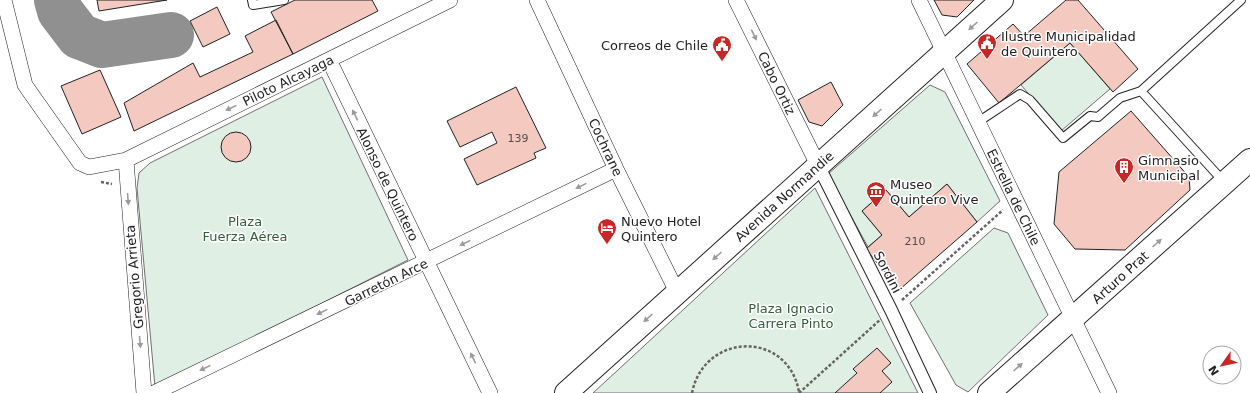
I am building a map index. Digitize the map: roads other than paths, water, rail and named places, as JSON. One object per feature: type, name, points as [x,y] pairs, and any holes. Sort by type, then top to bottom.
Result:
[{"type":"main road","name":"Avenida Normandie","points":[[566,393],[1002,0]]},
{"type":"main road","name":"Arturo Prat","points":[[989,393],[1250,160]]},
{"type":"street","name":"Piloto Alcayaga","points":[[4,0],[25,85],[80,163],[89,167],[126,160],[450,0]]},
{"type":"street","name":"Cochrane","points":[[537,0],[616,169],[677,292]]},
{"type":"street","name":"Cabo Ortiz","points":[[736,0],[818,165]]},
{"type":"street","name":"Estrella de Chile","points":[[919,0],[1109,393]]},
{"type":"street","name":"Alonso de Quintero","points":[[328,60],[490,393]]},
{"type":"street","name":"Gregorio Arrieta","points":[[126,160],[144,393]]},
{"type":"street","name":"Sordini","points":[[818,165],[891,310],[930,393]]},
{"type":"street","name":"Garretón Arce","points":[[154,393],[616,169]]},
{"type":"lane","points":[[252,0],[253,5],[284,0]]},
{"type":"lane","points":[[978,122],[1020,94],[1030,100],[1063,138],[1090,116],[1098,117],[1120,98],[1141,91],[1241,0]]},
{"type":"lane","points":[[1141,91],[1225,182]]},
{"type":"place","name":"Ilustre Municipalidad de Quintero","points":[[987,60]]},
{"type":"place","name":"Correos de Chile","points":[[722,62]]},
{"type":"place","name":"Gimnasio Municipal","points":[[1124,184]]},
{"type":"place","name":"Museo Quintero Vive","points":[[876,208]]},
{"type":"place","name":"Nuevo Hotel Quintero","points":[[607,245]]},
{"type":"park label","name":"Plaza Fuerza Aérea","points":[[245,228]]},
{"type":"park label","name":"Plaza Ignacio Carrera Pinto","points":[[791,316]]}]
